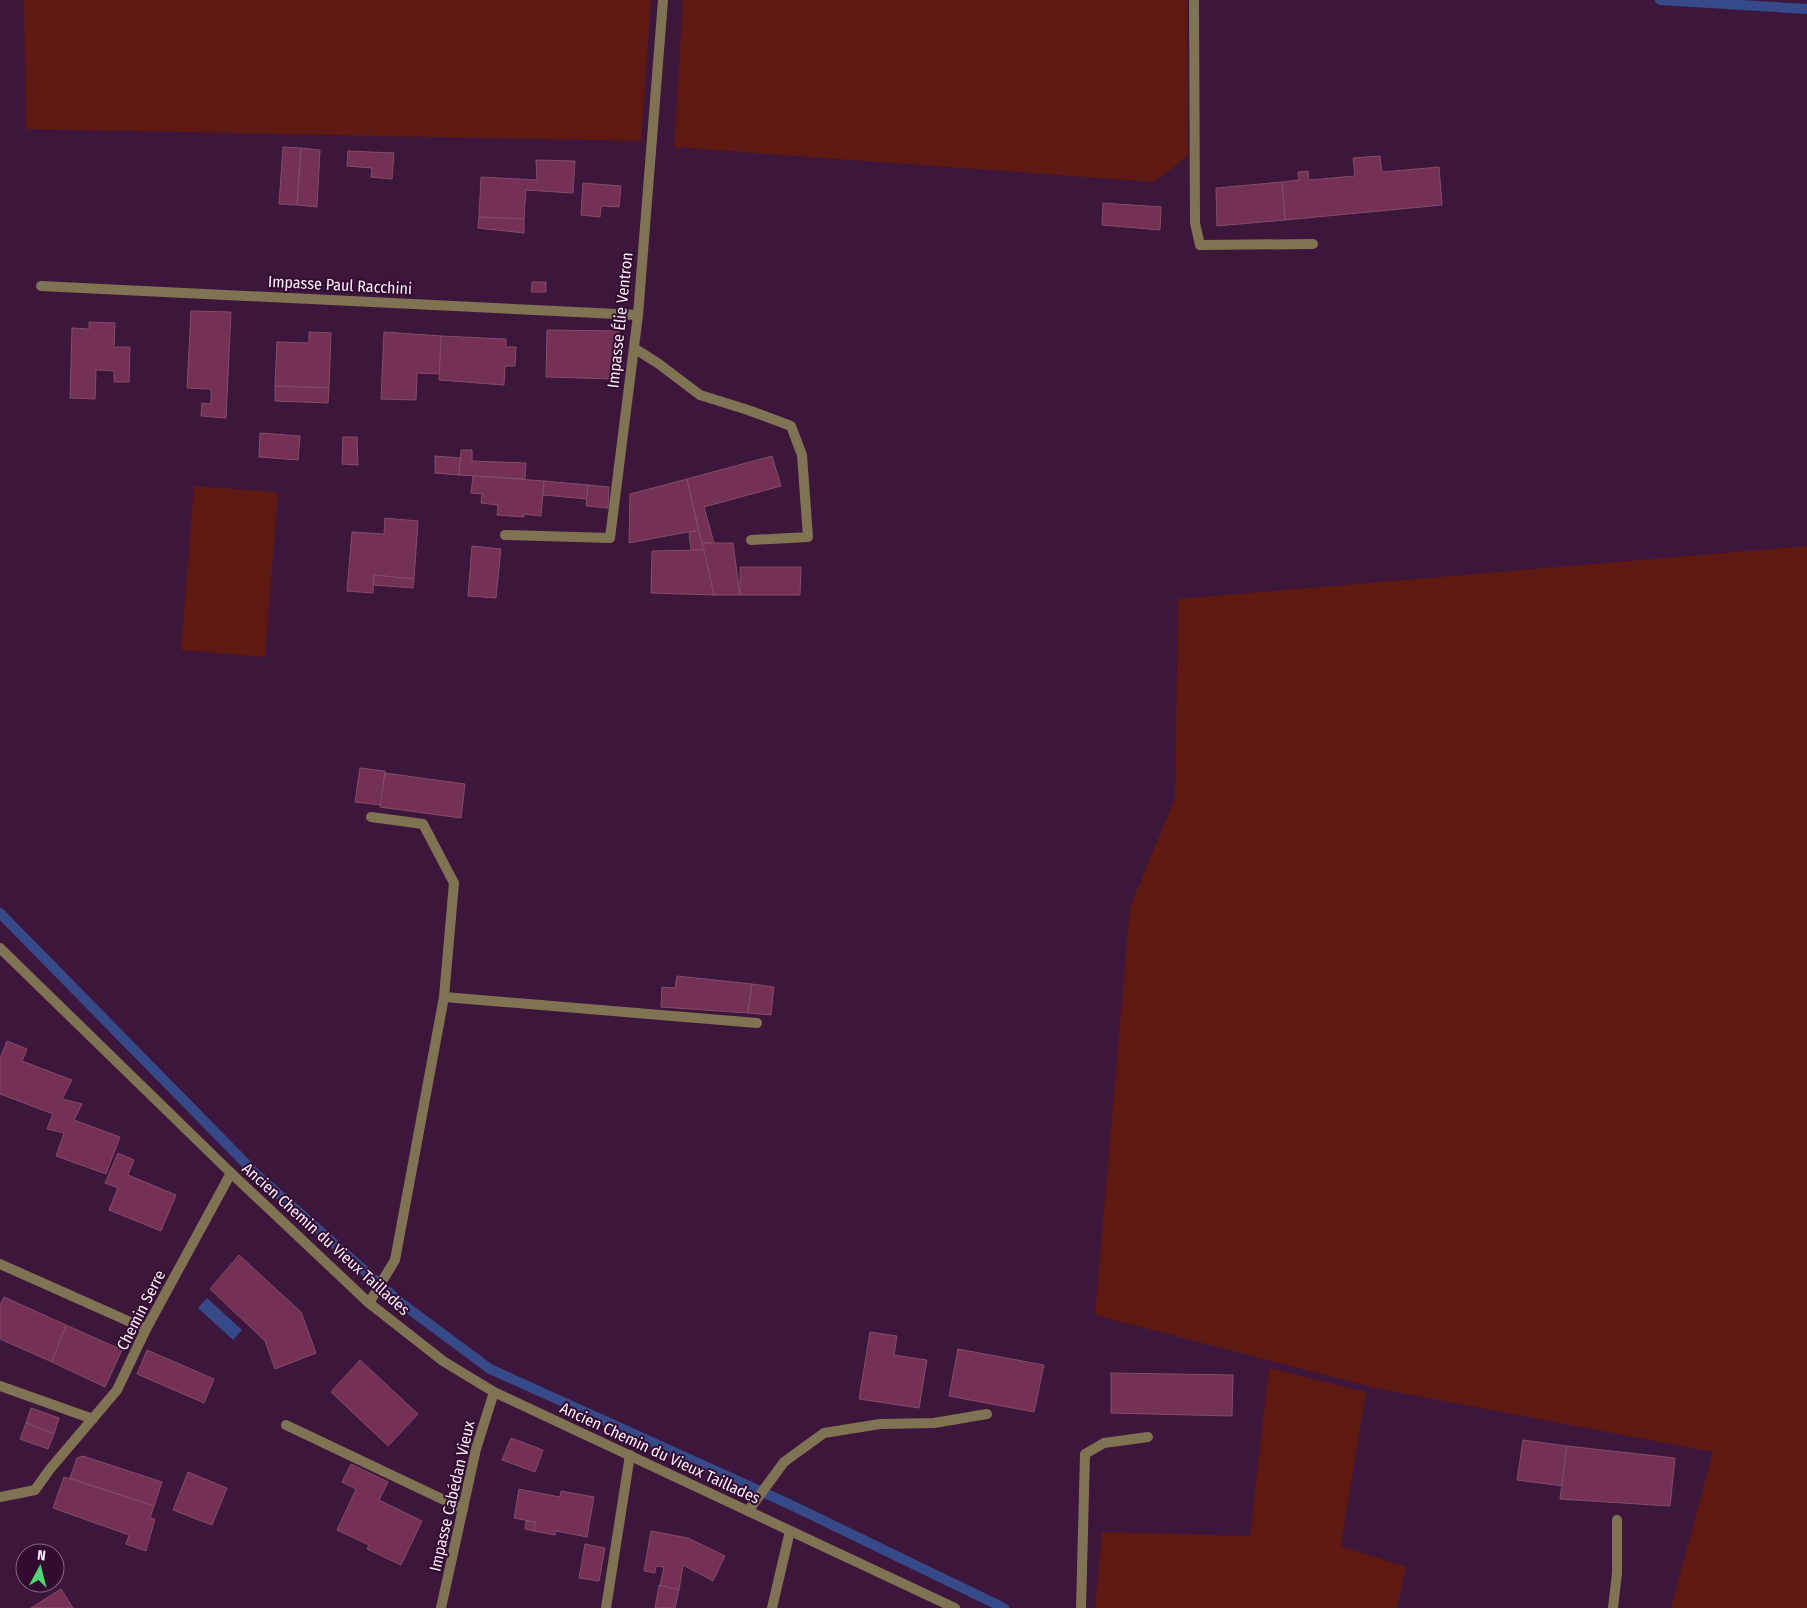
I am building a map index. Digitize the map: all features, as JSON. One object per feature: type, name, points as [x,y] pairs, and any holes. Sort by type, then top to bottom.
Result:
[{"type":"street","name":"Impasse Élie Ventron","points":[[505,535],[610,538],[638,315],[664,0]]},
{"type":"street","points":[[1194,0],[1195,223],[1200,245],[1313,244]]},
{"type":"street","name":"Impasse Paul Racchini","points":[[41,286],[638,315]]},
{"type":"street","points":[[634,348],[700,395],[791,426],[802,455],[808,537],[750,540]]},
{"type":"street","points":[[369,1303],[395,1260],[444,997],[454,883],[423,824],[371,817]]},
{"type":"street","name":"Ancien Chemin du Vieux Taillades","points":[[0,948],[231,1173],[369,1303],[443,1361],[494,1392],[955,1608]]},
{"type":"street","points":[[444,997],[758,1024]]},
{"type":"street","name":"Chemin Serre","points":[[0,1497],[36,1490],[64,1452],[117,1390],[146,1329],[231,1173]]},
{"type":"street","points":[[0,1264],[146,1329]]},
{"type":"street","points":[[0,1386],[92,1419]]},
{"type":"street","name":"Impasse Cabédan Vieux","points":[[441,1608],[476,1449],[494,1392]]},
{"type":"street","points":[[748,1511],[784,1462],[824,1433],[880,1424],[934,1422],[987,1414]]},
{"type":"street","points":[[286,1425],[463,1509]]},
{"type":"street","points":[[1081,1608],[1085,1454],[1104,1444],[1148,1437]]},
{"type":"street","points":[[606,1608],[630,1455]]},
{"type":"street","points":[[1612,1608],[1617,1573],[1617,1520]]},
{"type":"street","points":[[772,1608],[790,1531]]},
{"type":"shaded area","points":[[24,0],[651,0],[641,141],[26,129]]},
{"type":"shaded area","points":[[683,0],[1187,0],[1188,156],[1154,182],[674,147]]},
{"type":"shaded area","points":[[194,486],[278,492],[265,657],[181,650]]},
{"type":"shaded area","points":[[1807,546],[1807,1608],[1671,1608],[1713,1452],[1375,1388],[1095,1315],[1130,907],[1175,798],[1178,599]]},
{"type":"shaded area","points":[[1269,1368],[1366,1392],[1341,1546],[1406,1567],[1397,1608],[1095,1608],[1102,1532],[1250,1536]]},
{"type":"water","points":[[207,1298],[242,1330],[233,1340],[198,1308]]},
{"type":"building","points":[[283,147],[301,148],[297,205],[279,204]]},
{"type":"building","points":[[301,148],[320,150],[317,207],[297,205]]},
{"type":"building","points":[[348,151],[394,153],[392,179],[371,177],[372,168],[347,166]]},
{"type":"building","points":[[1380,156],[1382,172],[1439,167],[1442,205],[1285,220],[1282,182],[1299,180],[1298,172],[1308,171],[1309,180],[1355,176],[1353,158]]},
{"type":"building","points":[[536,160],[575,161],[573,193],[526,190],[524,219],[479,217],[481,177],[537,180]]},
{"type":"building","points":[[1282,182],[1285,220],[1217,226],[1216,188]]},
{"type":"building","points":[[583,183],[621,186],[619,207],[601,206],[600,217],[581,215]]},
{"type":"building","points":[[1103,203],[1161,207],[1160,230],[1102,225]]},
{"type":"building","points":[[479,217],[524,219],[524,233],[478,228]]},
{"type":"building","points":[[532,282],[546,282],[546,292],[531,292]]},
{"type":"building","points":[[191,311],[231,312],[226,418],[201,416],[202,403],[211,404],[211,389],[187,388]]},
{"type":"building","points":[[89,322],[115,323],[114,347],[130,347],[129,382],[114,382],[114,371],[96,370],[95,399],[70,398],[72,328],[89,329]]},
{"type":"building","points":[[547,330],[619,331],[616,379],[546,377]]},
{"type":"building","points":[[309,332],[331,333],[329,388],[275,386],[277,342],[309,343]]},
{"type":"building","points":[[384,332],[441,336],[440,374],[417,373],[416,400],[381,399]]},
{"type":"building","points":[[441,336],[506,339],[506,347],[516,347],[515,366],[505,366],[504,385],[439,380]]},
{"type":"building","points":[[275,386],[329,388],[328,403],[275,401]]},
{"type":"building","points":[[260,433],[300,436],[298,460],[259,457]]},
{"type":"building","points":[[343,437],[357,437],[358,465],[342,464]]},
{"type":"building","points":[[461,450],[472,450],[472,461],[526,463],[525,479],[459,475]]},
{"type":"building","points":[[435,456],[460,458],[459,475],[435,473]]},
{"type":"building","points":[[772,456],[781,486],[704,507],[714,543],[702,543],[687,479]]},
{"type":"building","points":[[473,476],[544,481],[541,516],[524,514],[524,517],[497,515],[498,505],[481,503],[482,494],[471,493]]},
{"type":"building","points":[[687,479],[698,530],[629,543],[630,494]]},
{"type":"building","points":[[544,481],[588,485],[587,499],[543,495]]},
{"type":"building","points":[[588,485],[609,487],[608,508],[586,506]]},
{"type":"building","points":[[385,518],[418,521],[414,579],[374,575],[373,593],[347,591],[352,532],[384,534]]},
{"type":"building","points":[[698,530],[704,550],[691,550],[689,533]]},
{"type":"building","points":[[702,543],[733,543],[740,595],[714,595]]},
{"type":"building","points":[[472,546],[501,549],[496,598],[468,596]]},
{"type":"building","points":[[704,550],[714,595],[651,593],[652,551]]},
{"type":"building","points":[[740,567],[801,567],[800,595],[740,595]]},
{"type":"building","points":[[374,575],[414,579],[413,588],[373,585]]},
{"type":"building","points":[[360,768],[385,771],[381,805],[355,802]]},
{"type":"building","points":[[385,773],[465,784],[461,818],[380,807]]},
{"type":"building","points":[[677,976],[752,984],[748,1013],[661,1007],[662,987],[675,988]]},
{"type":"building","points":[[752,984],[774,987],[771,1015],[748,1013]]},
{"type":"building","points":[[7,1041],[27,1049],[22,1061],[72,1080],[62,1099],[82,1104],[74,1120],[120,1137],[106,1174],[56,1156],[64,1133],[47,1129],[53,1114],[0,1094],[0,1059]]},
{"type":"building","points":[[118,1153],[134,1160],[128,1175],[176,1195],[161,1231],[109,1210],[118,1188],[105,1183]]},
{"type":"building","points":[[239,1255],[301,1312],[316,1353],[275,1369],[265,1341],[210,1289]]},
{"type":"building","points":[[4,1297],[66,1325],[52,1362],[0,1339],[0,1305]]},
{"type":"building","points":[[66,1325],[122,1350],[105,1387],[52,1362]]},
{"type":"building","points":[[870,1332],[897,1336],[894,1355],[927,1360],[919,1408],[859,1399]]},
{"type":"building","points":[[958,1349],[1044,1365],[1034,1412],[949,1396]]},
{"type":"building","points":[[147,1350],[214,1379],[204,1403],[137,1374]]},
{"type":"building","points":[[360,1360],[418,1414],[388,1446],[331,1392]]},
{"type":"building","points":[[1111,1373],[1233,1375],[1232,1416],[1111,1413]]},
{"type":"building","points":[[31,1408],[59,1418],[54,1434],[26,1423]]},
{"type":"building","points":[[26,1423],[54,1434],[48,1449],[20,1439]]},
{"type":"building","points":[[511,1438],[543,1450],[535,1472],[502,1460]]},
{"type":"building","points":[[1523,1440],[1567,1446],[1563,1486],[1517,1480]]},
{"type":"building","points":[[1567,1446],[1675,1458],[1670,1506],[1560,1499]]},
{"type":"building","points":[[83,1456],[162,1482],[154,1506],[70,1478],[77,1458]]},
{"type":"building","points":[[351,1464],[388,1482],[379,1500],[422,1521],[401,1565],[367,1549],[369,1545],[337,1530],[356,1489],[342,1482]]},
{"type":"building","points":[[188,1472],[227,1488],[212,1525],[173,1510]]},
{"type":"building","points":[[64,1477],[154,1506],[150,1518],[155,1519],[146,1551],[126,1544],[129,1535],[53,1508]]},
{"type":"building","points":[[519,1489],[560,1497],[561,1491],[594,1497],[587,1537],[556,1531],[555,1535],[534,1531],[535,1522],[514,1518]]},
{"type":"building","points":[[526,1521],[535,1522],[534,1531],[525,1529]]},
{"type":"building","points":[[651,1531],[688,1538],[725,1556],[713,1581],[683,1565],[679,1590],[660,1586],[664,1567],[656,1566],[655,1573],[644,1571]]},
{"type":"building","points":[[585,1544],[605,1548],[599,1581],[579,1578]]},
{"type":"building","points":[[659,1585],[679,1590],[675,1608],[655,1608]]},
{"type":"building","points":[[55,1593],[64,1593],[73,1608],[31,1608]]},
{"type":"waterway","points":[[1660,0],[1807,9]]},
{"type":"waterway","points":[[0,913],[259,1177],[401,1303],[490,1369],[789,1504],[1004,1608]]}]
